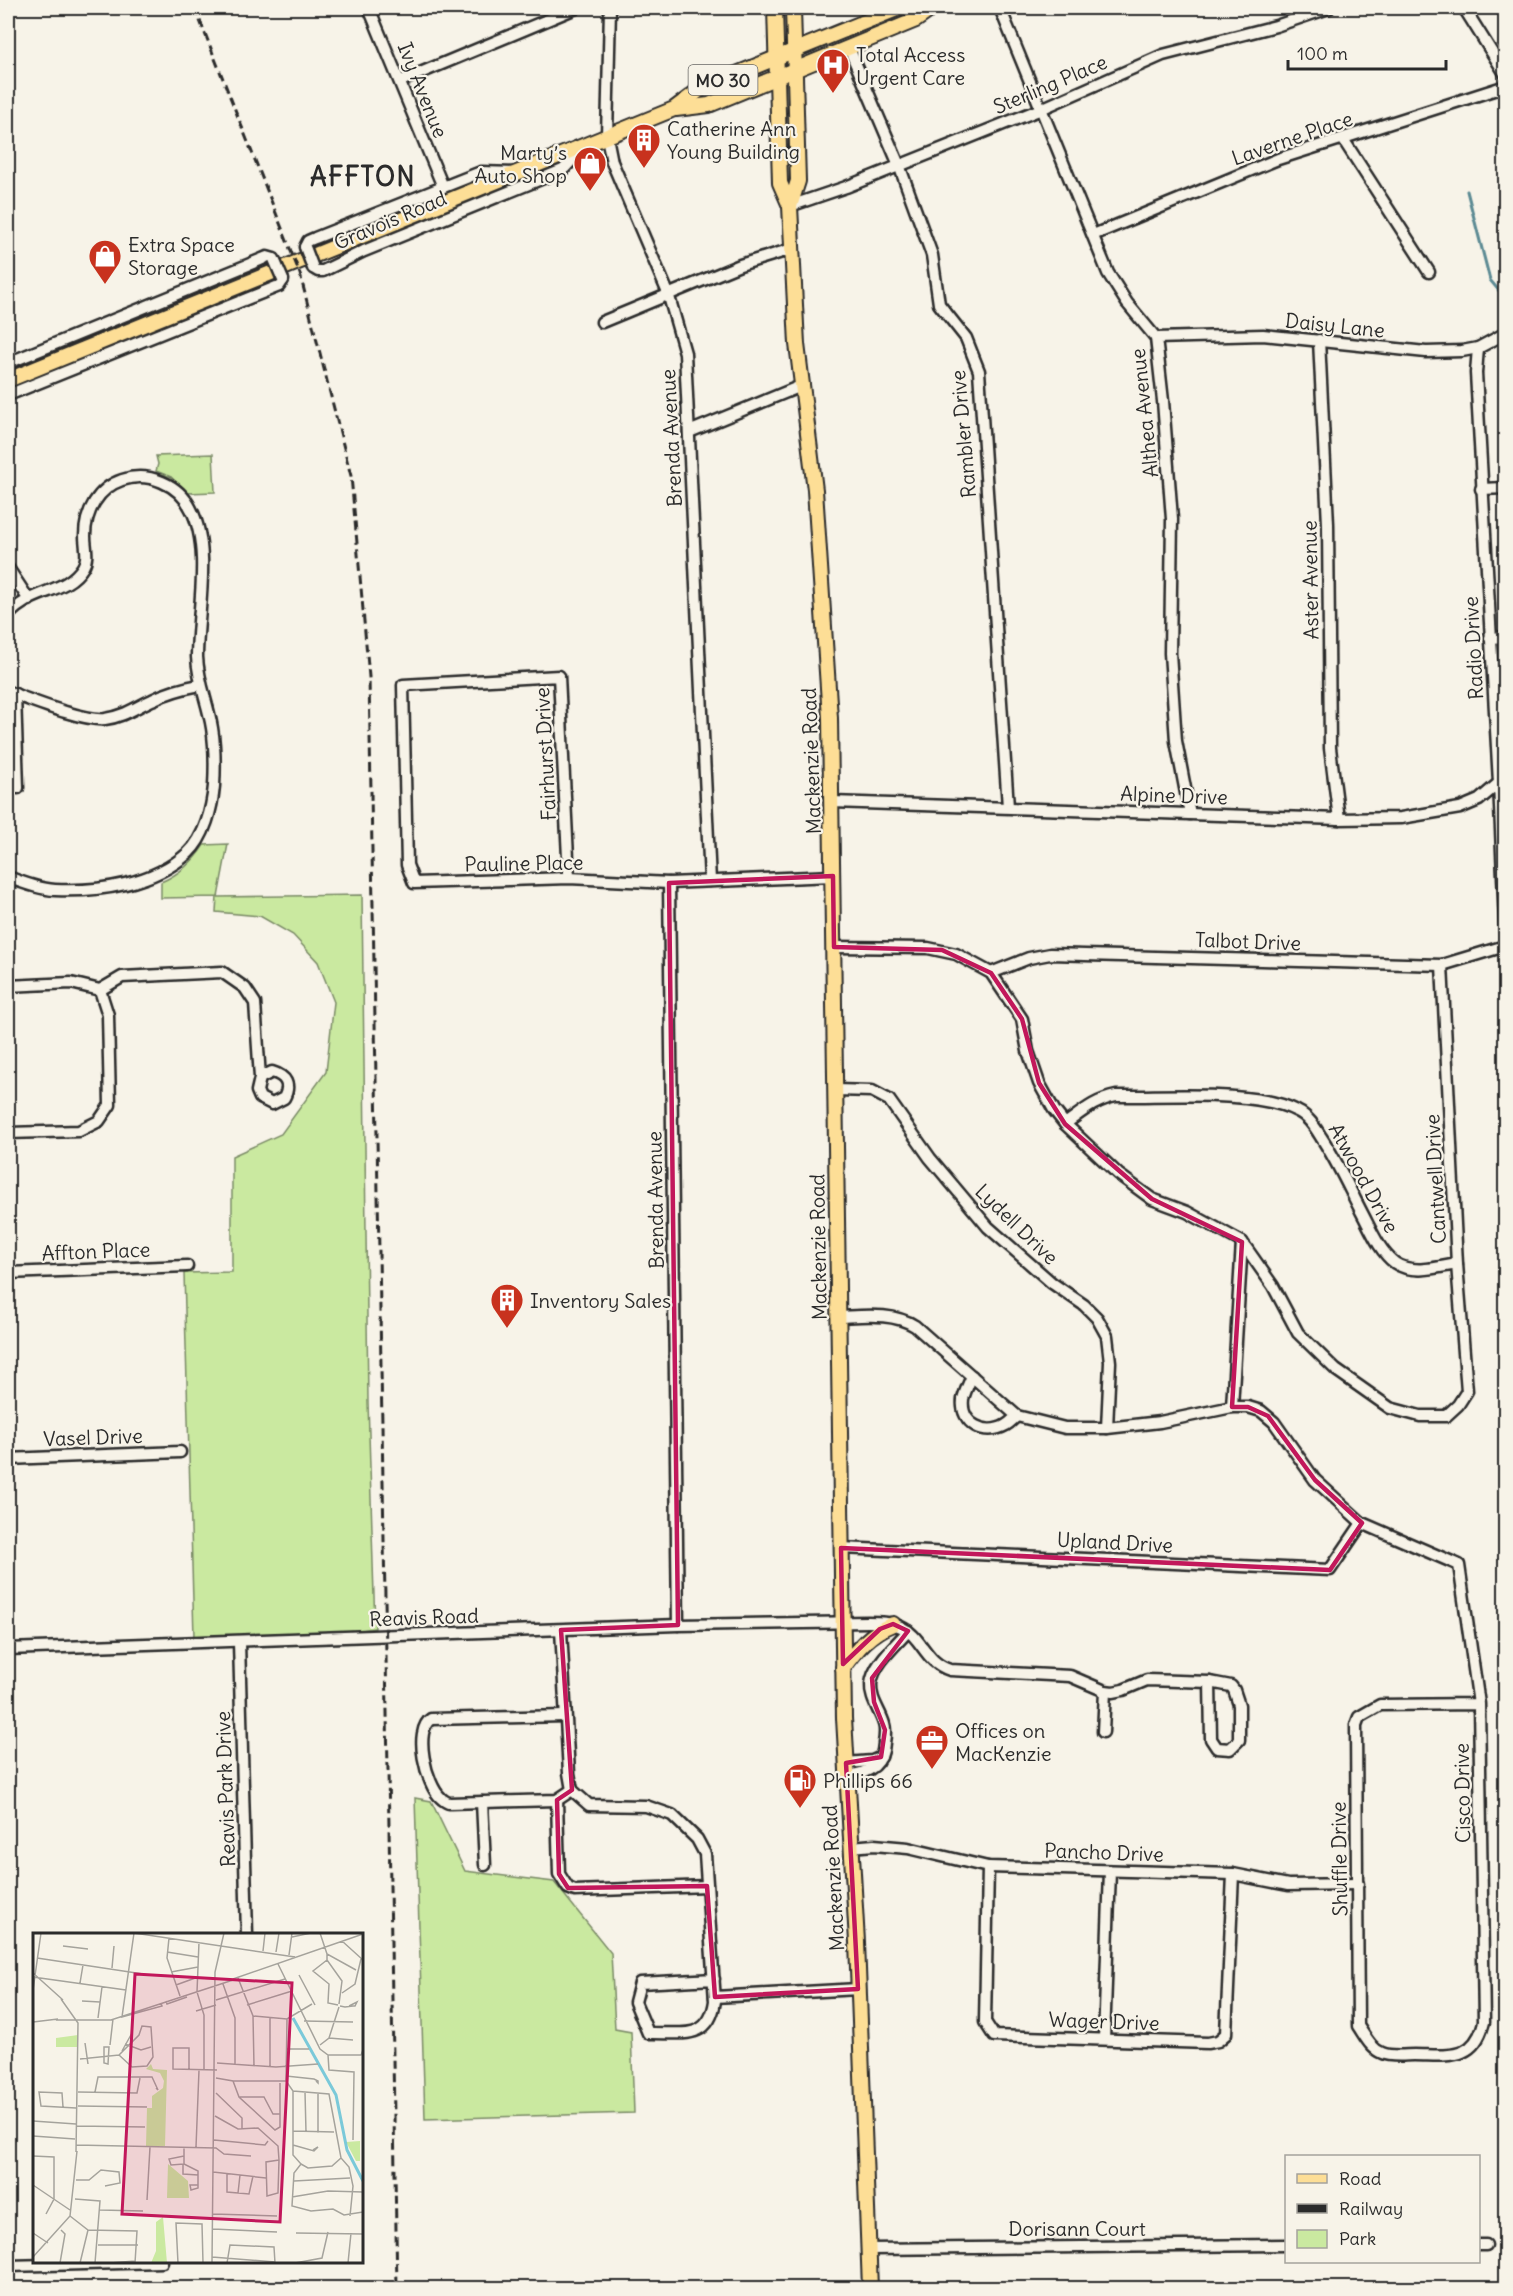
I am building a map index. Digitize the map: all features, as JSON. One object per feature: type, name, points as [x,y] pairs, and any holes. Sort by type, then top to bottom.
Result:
[{"type":"main road","name":"Mackenzie Road","points":[[775,8],[780,183],[790,207],[801,386],[818,519],[830,718],[843,1668],[870,2289]]},
{"type":"main road","name":"Mackenzie Road","points":[[790,207],[798,182],[793,8]]},
{"type":"main road","name":"Gravois Road","points":[[8,380],[608,137],[674,109],[702,88],[899,8]]},
{"type":"main road","name":"Gravois Road","points":[[674,109],[709,105],[916,20],[933,8]]},
{"type":"main road","points":[[843,1668],[869,1637],[893,1624]]},
{"type":"street","name":"Ivy Avenue","points":[[369,8],[443,187]]},
{"type":"street","points":[[401,81],[576,8]]},
{"type":"street","name":"Brenda Avenue","points":[[610,8],[608,137],[612,162],[668,293],[685,353],[710,881]]},
{"type":"street","name":"Althea Avenue","points":[[1000,8],[1108,273],[1127,303],[1156,338],[1172,519],[1170,664],[1176,741],[1190,814]]},
{"type":"street","name":"Sterling Place","points":[[790,207],[1041,110],[1163,55],[1276,26],[1329,8]]},
{"type":"street","points":[[1464,8],[1506,75]]},
{"type":"street","name":"Rambler Drive","points":[[849,48],[899,165],[932,255],[939,304],[966,338],[979,371],[1008,807]]},
{"type":"street","name":"Laverne Place","points":[[1093,235],[1248,170],[1506,86]]},
{"type":"street","points":[[1343,139],[1429,272]]},
{"type":"street","name":"Gravois Road","points":[[518,173],[481,172],[308,241],[305,247],[313,268],[318,272],[323,271],[364,251],[563,170],[586,145]]},
{"type":"street","points":[[602,322],[740,265],[792,249]]},
{"type":"street","points":[[8,363],[267,257],[274,259],[283,280],[279,286],[8,395]]},
{"type":"street","name":"Daisy Lane","points":[[1156,338],[1263,335],[1426,352],[1478,348],[1506,333]]},
{"type":"street","name":"Aster Avenue","points":[[1319,340],[1328,524],[1330,748],[1339,819]]},
{"type":"street","name":"Radio Drive","points":[[1478,348],[1476,373],[1481,489],[1502,782],[1505,946]]},
{"type":"street","points":[[689,432],[801,386]]},
{"type":"street","points":[[8,615],[29,600],[74,579],[87,557],[86,518],[100,492],[120,480],[135,477],[155,478],[180,494],[191,508],[197,525],[203,584],[197,658],[200,685],[212,727],[214,785],[211,811],[189,852],[166,868],[126,884],[55,890],[27,885],[8,877]]},
{"type":"street","points":[[1481,489],[1506,488]]},
{"type":"street","points":[[8,568],[29,600]]},
{"type":"street","points":[[1490,638],[1506,637]]},
{"type":"street","name":"Fairhurst Drive","points":[[403,685],[559,676],[569,878]]},
{"type":"street","points":[[18,788],[11,693],[78,715],[104,719],[127,713],[177,689],[200,685]]},
{"type":"street","name":"Pauline Place","points":[[403,685],[407,865],[414,883],[569,878],[669,884],[833,876]]},
{"type":"street","name":"Alpine Drive","points":[[832,802],[1339,819],[1401,818],[1460,808],[1479,800],[1502,782]]},
{"type":"street","name":"Brenda Avenue","points":[[669,884],[678,1625]]},
{"type":"street","name":"Talbot Drive","points":[[991,973],[1029,958],[1050,954],[1442,965],[1505,946]]},
{"type":"street","points":[[834,947],[935,949],[956,954],[991,973],[1022,1019],[1028,1051],[1039,1083],[1065,1124],[1118,1174],[1152,1199],[1186,1212],[1242,1242],[1232,1407]]},
{"type":"street","name":"Cantwell Drive","points":[[1242,1242],[1273,1286],[1298,1333],[1336,1370],[1390,1408],[1420,1416],[1446,1416],[1458,1405],[1467,1391],[1442,965]]},
{"type":"street","points":[[8,986],[71,983],[100,990],[122,977],[222,972],[245,988],[255,1003],[260,1078]]},
{"type":"street","points":[[8,1133],[79,1131],[99,1121],[110,1105],[108,1015],[100,990]]},
{"type":"street","name":"Lydell Drive","points":[[836,1090],[872,1091],[889,1100],[930,1158],[988,1227],[1052,1284],[1084,1305],[1097,1318],[1107,1336],[1110,1362],[1107,1428]]},
{"type":"street","name":"Atwood Drive","points":[[1065,1124],[1093,1104],[1116,1096],[1242,1098],[1272,1102],[1298,1111],[1311,1122],[1330,1151],[1377,1240],[1395,1263],[1423,1269],[1458,1264]]},
{"type":"street","name":"Affton Place","points":[[8,1273],[186,1266]]},
{"type":"street","points":[[838,1317],[882,1316],[906,1320],[1017,1416],[1065,1428],[1107,1428],[1160,1422],[1232,1407],[1248,1407],[1268,1416],[1315,1480],[1362,1523]]},
{"type":"street","points":[[972,1376],[963,1401],[964,1412],[969,1423],[981,1429],[993,1430],[1006,1425],[1017,1416]]},
{"type":"street","name":"Vasel Drive","points":[[8,1459],[180,1452]]},
{"type":"street","name":"Upland Drive","points":[[841,1548],[1330,1570],[1362,1523]]},
{"type":"street","name":"Cisco Drive","points":[[1358,2026],[1373,2048],[1383,2055],[1456,2055],[1473,2046],[1480,2036],[1484,2022],[1479,1704],[1459,1565],[1362,1523]]},
{"type":"street","name":"Reavis Road","points":[[8,1649],[678,1625],[842,1622],[893,1624],[908,1630]]},
{"type":"street","points":[[561,1629],[565,1716],[572,1790],[589,1805],[646,1806],[672,1815],[689,1830],[705,1854],[714,1979],[715,1997],[713,2013],[709,2023],[696,2032],[648,2033],[635,2001],[640,1983],[714,1979]]},
{"type":"street","points":[[846,1769],[881,1757],[885,1740],[884,1723],[874,1702],[871,1685],[875,1671],[908,1630],[934,1663],[950,1670],[1070,1676],[1105,1691],[1123,1690],[1147,1680],[1209,1682],[1231,1686],[1238,1698],[1240,1735],[1235,1746],[1230,1749],[1217,1748],[1211,1739],[1209,1682]]},
{"type":"street","name":"Reavis Park Drive","points":[[239,1642],[247,1933]]},
{"type":"street","points":[[1103,1732],[1105,1691]]},
{"type":"street","name":"Shuffle Drive","points":[[1358,2026],[1356,1725],[1359,1717],[1380,1705],[1479,1704]]},
{"type":"street","points":[[565,1716],[431,1719],[426,1722],[423,1730],[424,1761],[435,1790],[441,1799],[449,1803],[557,1800],[572,1790]]},
{"type":"street","points":[[557,1800],[559,1874],[568,1888],[575,1891],[707,1886]]},
{"type":"street","points":[[482,1802],[485,1865]]},
{"type":"street","name":"Pancho Drive","points":[[851,1847],[882,1845],[908,1848],[988,1867],[1233,1874],[1288,1885],[1358,1884]]},
{"type":"street","name":"Wager Drive","points":[[988,1867],[985,2022],[994,2036],[1208,2043],[1218,2041],[1226,2034],[1233,1874]]},
{"type":"street","points":[[1104,2039],[1110,1871]]},
{"type":"street","points":[[715,1997],[858,1989]]},
{"type":"street","name":"Dorisann Court","points":[[868,2249],[1285,2246]]},
{"type":"street","points":[[8,2266],[124,2263]]},
{"type":"highlighted area","points":[[833,876],[834,947],[942,950],[991,973],[1022,1019],[1039,1083],[1065,1124],[1152,1199],[1242,1242],[1232,1407],[1248,1407],[1268,1416],[1315,1480],[1362,1523],[1330,1570],[841,1548],[843,1664],[880,1629],[893,1624],[908,1631],[872,1678],[874,1702],[885,1730],[881,1757],[846,1763],[858,1989],[715,1997],[707,1886],[568,1888],[559,1874],[557,1800],[572,1790],[561,1630],[678,1625],[669,883]]},
{"type":"green space","points":[[213,454],[215,492],[187,493],[171,477],[156,471],[158,464],[156,456]]},
{"type":"green space","points":[[228,844],[218,897],[362,895],[368,1402],[375,1628],[355,1631],[194,1637],[184,1273],[232,1272],[232,1156],[281,1134],[326,1072],[334,1002],[318,962],[293,935],[260,916],[216,912],[217,897],[161,898],[161,882],[186,867],[204,845]]},
{"type":"green space","points":[[415,1798],[431,1801],[465,1871],[554,1882],[611,1953],[615,2029],[631,2032],[634,2113],[425,2119]]},
{"type":"waterway","points":[[1467,191],[1490,280],[1506,299]]},
{"type":"railway","points":[[195,8],[300,274],[351,476],[369,677],[397,2288]]},
{"type":"place","name":"Total Access Urgent Care","points":[[833,94]]},
{"type":"place","name":"Catherine Ann Young Building","points":[[644,169]]},
{"type":"place","name":"Marty’s Auto Shop","points":[[590,192]]},
{"type":"place","name":"Extra Space Storage","points":[[105,285]]},
{"type":"place","name":"Inventory Sales","points":[[507,1329]]},
{"type":"place","name":"Offices on MacKenzie","points":[[932,1770]]},
{"type":"place","name":"Phillips 66","points":[[800,1809]]},
{"type":"district","name":"AFFTON","points":[[363,176]]}]
